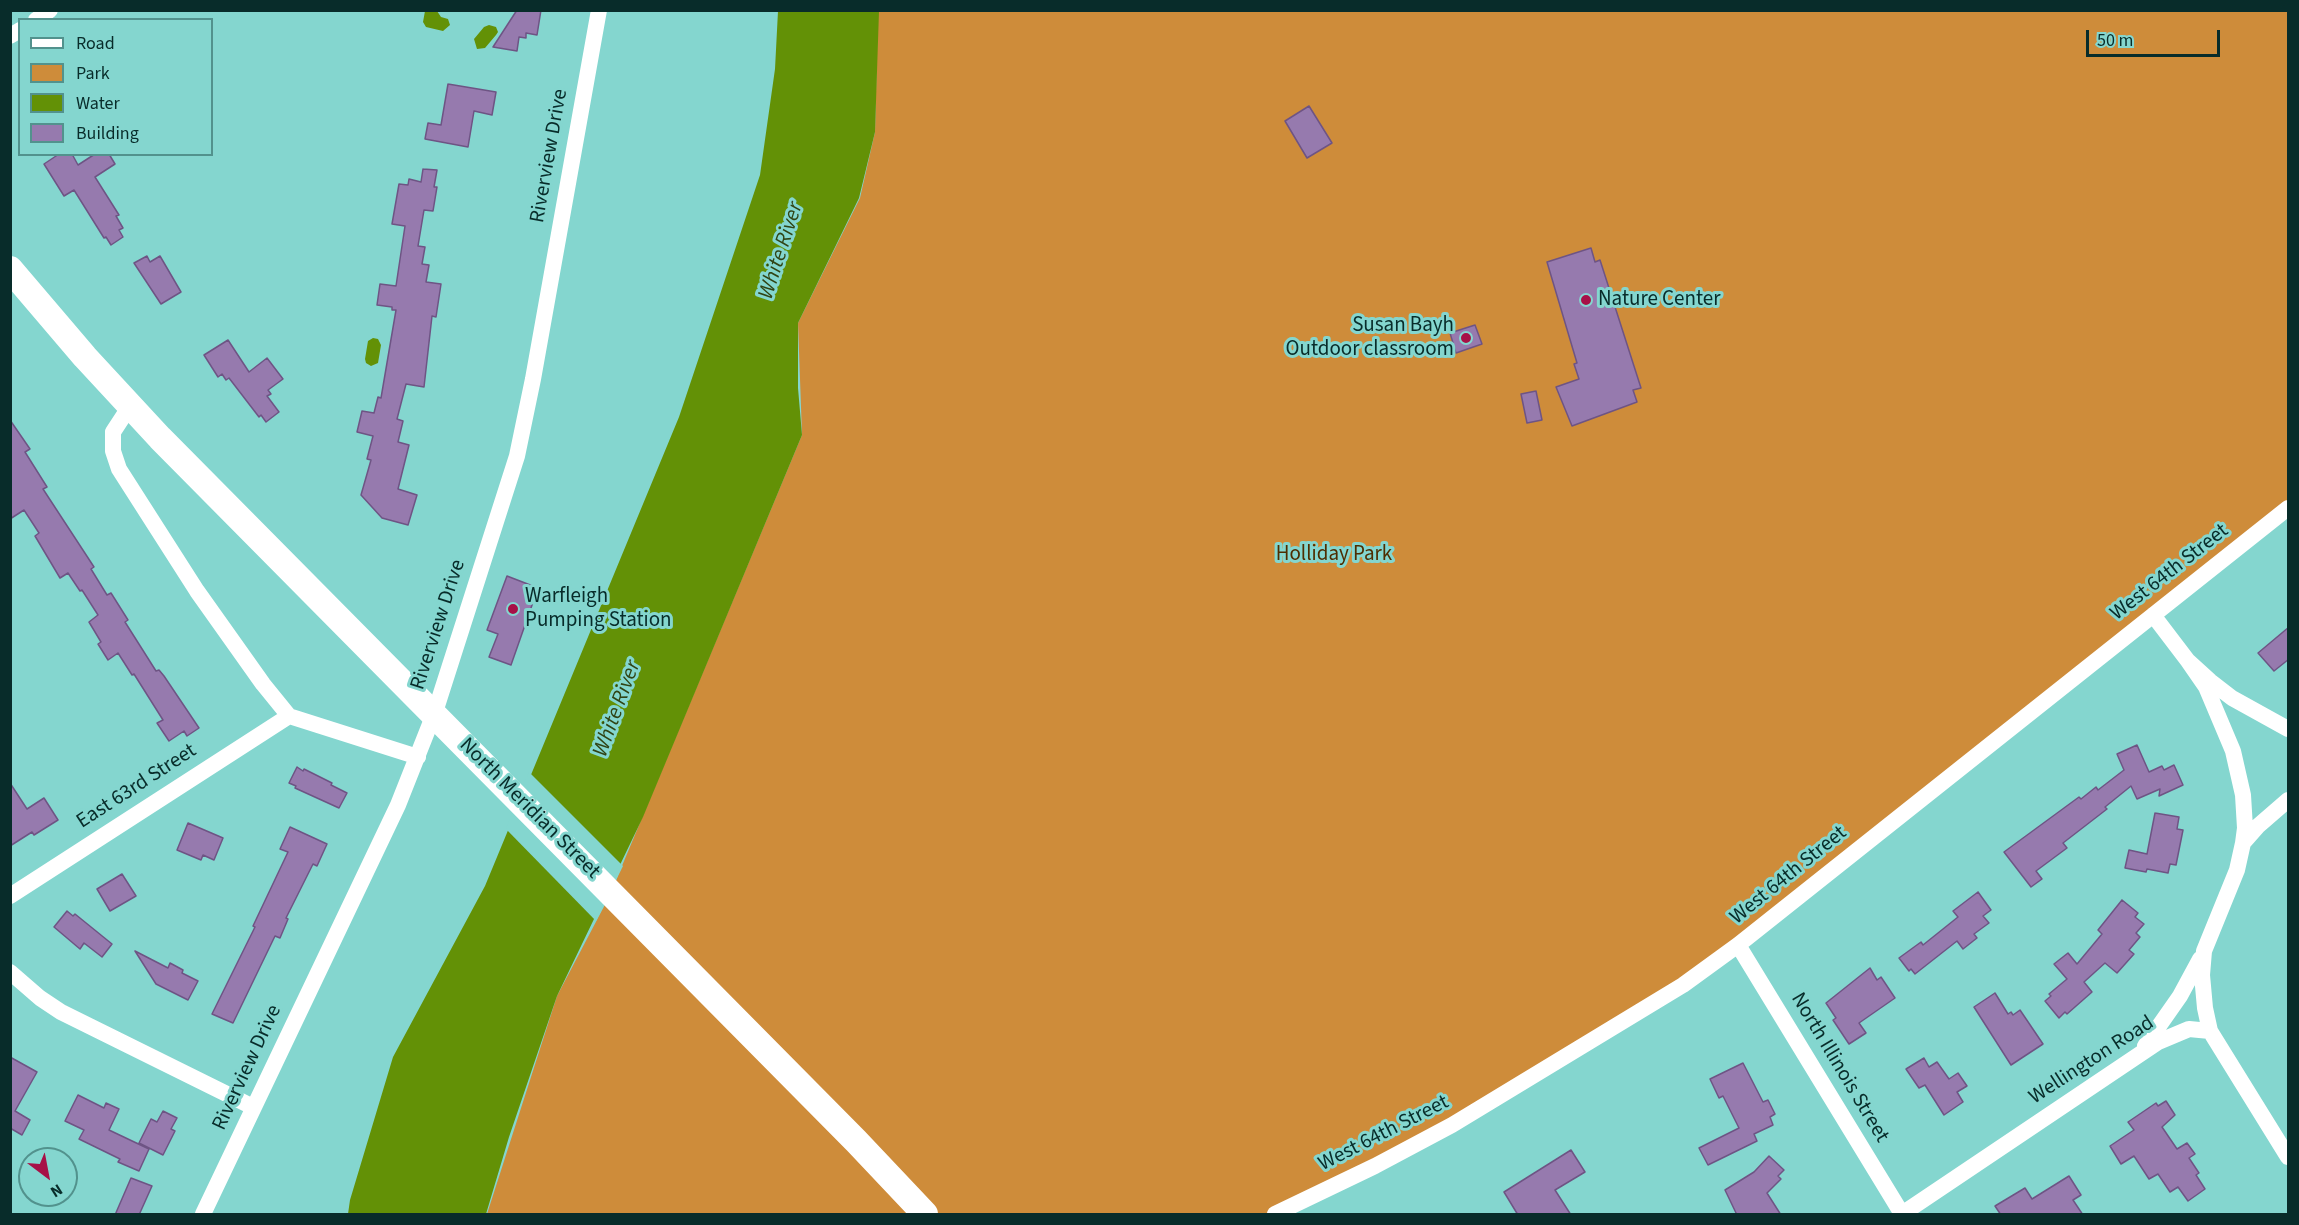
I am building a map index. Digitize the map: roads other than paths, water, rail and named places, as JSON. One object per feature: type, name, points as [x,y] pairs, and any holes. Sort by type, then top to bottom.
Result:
[{"type":"main road","name":"North Meridian Street","points":[[10,269],[130,406],[855,1141],[925,1215]]},
{"type":"street","name":"Riverview Drive","points":[[203,1215],[388,826],[436,709],[517,456],[533,379],[599,10]]},
{"type":"street","points":[[130,406],[121,416],[113,432],[114,455],[119,469],[262,684],[289,716],[418,757]]},
{"type":"street","name":"West 64th Street","points":[[1275,1215],[1375,1166],[1486,1106],[1641,1012],[1738,945],[2289,508]]},
{"type":"street","points":[[2129,1061],[2145,1047],[2159,1029],[2205,951],[2237,870],[2245,828],[2243,795],[2233,751],[2206,687],[2153,615]]},
{"type":"street","points":[[2188,661],[2232,698],[2289,729]]},
{"type":"street","name":"East 63rd Street","points":[[10,896],[289,716]]},
{"type":"street","points":[[2243,843],[2258,826],[2289,800]]},
{"type":"street","name":"North Illinois Street","points":[[1738,945],[1902,1214]]},
{"type":"street","points":[[2205,951],[2202,987],[2210,1031],[2289,1157]]},
{"type":"street","points":[[10,972],[40,998],[61,1012],[253,1107]]},
{"type":"street","name":"Wellington Road","points":[[1902,1214],[2158,1042],[2189,1029],[2210,1031]]},
{"type":"water","points":[[425,11],[437,11],[441,17],[448,19],[450,25],[443,31],[426,27],[423,22]]},
{"type":"water","name":"White River","points":[[778,11],[879,11],[875,132],[859,198],[798,323],[798,388],[802,435],[643,817],[557,996],[509,1137],[486,1214],[348,1214],[350,1200],[393,1057],[485,886],[679,417],[760,175],[775,69]]},
{"type":"water","points":[[489,25],[496,27],[498,32],[485,48],[477,49],[474,39],[484,27]]},
{"type":"water","points":[[373,338],[378,339],[381,345],[378,363],[371,366],[366,363],[365,359],[368,341]]},
{"type":"place","name":"Nature Center","points":[[1586,300]]},
{"type":"place","name":"Susan Bayh Outdoor classroom","points":[[1466,338]]},
{"type":"place","name":"Warfleigh Pumping Station","points":[[513,609]]},
{"type":"park label","name":"Holliday Park","points":[[1334,555]]}]
